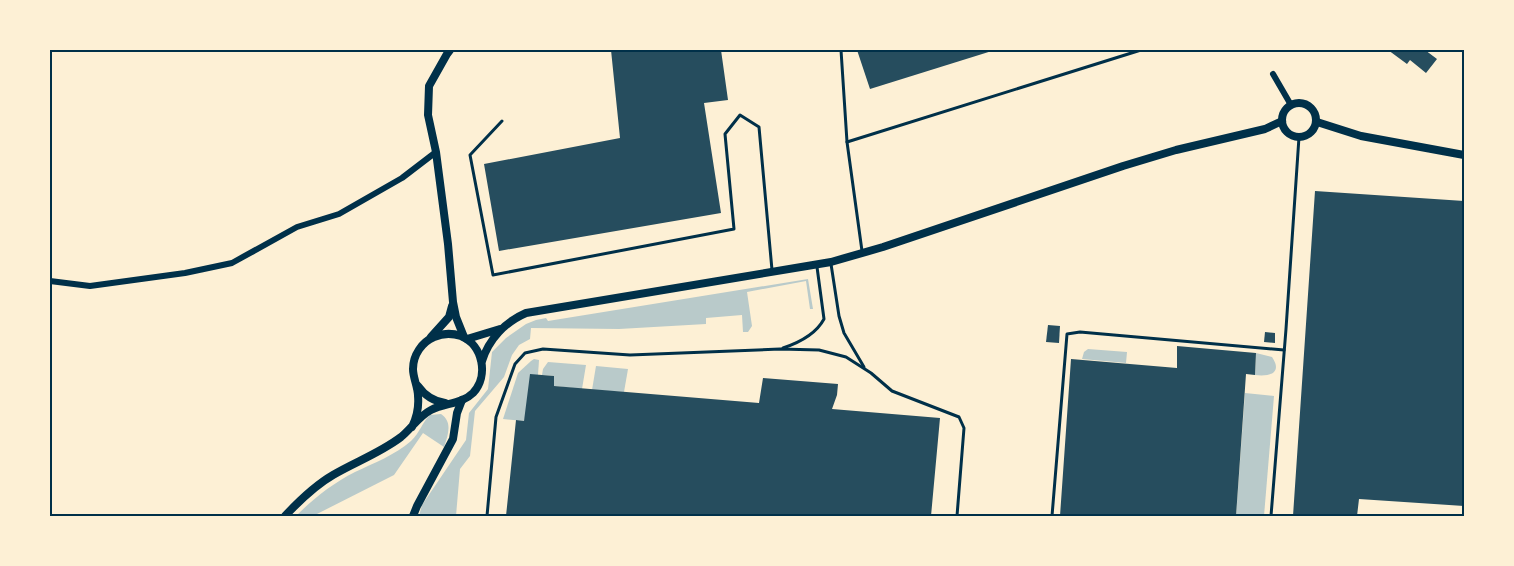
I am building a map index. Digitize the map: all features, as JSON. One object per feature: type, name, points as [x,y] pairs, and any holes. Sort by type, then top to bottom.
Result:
[{"type":"street","points":[[450,50],[429,86],[428,115],[436,152],[453,302],[456,317],[465,338]]},
{"type":"street","points":[[1273,74],[1291,105]]},
{"type":"street","points":[[1304,103],[1316,114],[1317,122],[1314,130],[1299,137],[1291,135],[1285,129],[1282,121],[1283,113],[1288,106],[1304,103]]},
{"type":"street","points":[[482,362],[489,342],[502,329],[518,316],[535,310],[831,262],[1144,159],[1265,129],[1282,121]]},
{"type":"street","points":[[1317,122],[1361,136],[1464,155]]},
{"type":"street","points":[[50,281],[90,286],[185,273],[232,263],[297,227],[339,214],[402,178],[436,152]]},
{"type":"street","points":[[412,427],[418,411],[418,393],[413,368],[415,356],[421,346],[449,317],[453,302]]},
{"type":"street","points":[[465,338],[502,329]]},
{"type":"street","points":[[285,516],[302,497],[317,486],[400,437],[430,410],[462,400],[472,394],[483,373],[482,362],[474,345],[455,334],[437,335],[429,339]]},
{"type":"street","points":[[415,379],[419,388],[427,396],[447,404]]},
{"type":"street","points":[[413,516],[453,439],[457,413],[462,400]]},
{"type":"lane","points":[[841,50],[848,142],[862,253]]},
{"type":"lane","points":[[848,142],[1142,50]]},
{"type":"lane","points":[[502,121],[470,155],[493,275],[734,229],[724,134],[740,115],[759,127],[772,272]]},
{"type":"lane","points":[[1270,516],[1299,137]]},
{"type":"lane","points":[[831,262],[838,316],[844,333],[866,370]]},
{"type":"lane","points":[[780,350],[810,334],[821,325],[824,319],[816,265]]},
{"type":"lane","points":[[1052,516],[1067,334],[1080,332],[1284,350]]},
{"type":"lane","points":[[487,516],[496,417],[515,364],[525,353],[543,350],[630,355],[819,350],[846,357],[892,391],[959,417],[964,428],[957,516]]},
{"type":"shaded area","points":[[808,279],[813,309],[810,309],[806,281],[747,292],[752,326],[748,332],[743,332],[742,315],[706,318],[706,324],[619,329],[531,328],[530,339],[519,345],[512,355],[504,377],[475,411],[470,456],[460,469],[456,516],[419,516],[422,505],[466,440],[469,413],[488,389],[492,352],[506,338],[526,324],[546,318],[548,321]]},
{"type":"shaded area","points":[[1088,349],[1127,352],[1126,363],[1082,359],[1084,352]]},
{"type":"shaded area","points":[[1256,353],[1272,357],[1276,367],[1273,373],[1255,375]]},
{"type":"shaded area","points":[[534,359],[539,360],[538,375],[524,421],[503,419],[518,373]]},
{"type":"shaded area","points":[[548,362],[586,365],[582,389],[554,386],[554,376],[542,375]]},
{"type":"shaded area","points":[[596,366],[628,369],[624,392],[592,390]]},
{"type":"shaded area","points":[[1245,393],[1274,396],[1264,516],[1236,516]]},
{"type":"shaded area","points":[[441,414],[448,425],[444,447],[423,433],[394,475],[313,516],[296,516],[339,481],[405,446],[414,438],[430,415]]},
{"type":"building","points":[[611,50],[721,50],[728,100],[704,103],[721,213],[499,251],[484,164],[620,138]]},
{"type":"building","points":[[857,50],[995,50],[870,89]]},
{"type":"building","points":[[1388,50],[1425,50],[1437,59],[1426,73],[1410,60],[1407,64]]},
{"type":"building","points":[[1315,191],[1464,201],[1464,506],[1359,499],[1357,516],[1293,516]]},
{"type":"building","points":[[1048,325],[1060,326],[1059,343],[1046,342]]},
{"type":"building","points":[[1265,332],[1275,333],[1275,343],[1264,342]]},
{"type":"building","points":[[1177,346],[1256,353],[1255,375],[1246,374],[1236,516],[1060,516],[1071,359],[1177,368]]},
{"type":"building","points":[[530,374],[554,376],[554,386],[759,403],[763,378],[838,384],[832,409],[940,418],[931,516],[506,516],[516,420],[524,421]]}]
